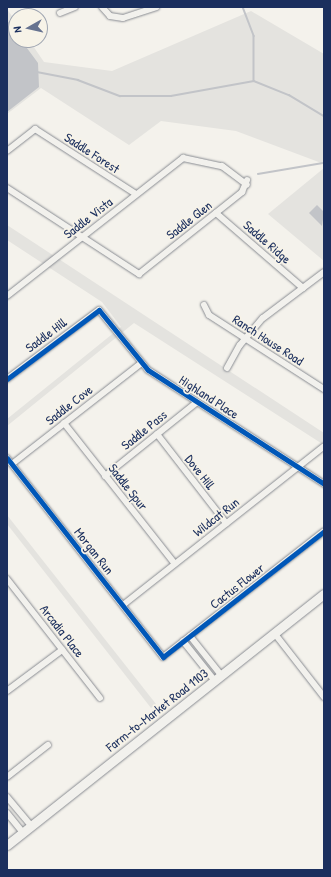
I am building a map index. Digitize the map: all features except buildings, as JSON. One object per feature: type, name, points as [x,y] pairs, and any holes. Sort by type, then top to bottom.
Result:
[{"type":"main road","name":"Farm-to-Market Road 1103","points":[[7,845],[324,594]]},
{"type":"street","points":[[60,13],[76,7]]},
{"type":"street","points":[[102,7],[110,16],[123,18],[156,7]]},
{"type":"street","name":"Saddle Forest","points":[[7,152],[36,129],[136,194]]},
{"type":"street","name":"Saddle Vista","points":[[7,296],[182,158],[222,166],[247,183]]},
{"type":"street","name":"Saddle Glen","points":[[83,236],[139,274],[216,213],[247,183]]},
{"type":"street","points":[[7,188],[83,236]]},
{"type":"street","name":"Saddle Ridge","points":[[216,213],[303,288]]},
{"type":"street","points":[[227,368],[245,339],[263,318],[324,272]]},
{"type":"street","name":"Ranch House Road","points":[[204,305],[209,315],[324,389]]},
{"type":"street","name":"Highland Place","points":[[99,310],[140,364],[324,484]]},
{"type":"street","name":"Saddle Hill","points":[[7,378],[99,310]]},
{"type":"street","name":"Saddle Cove","points":[[12,464],[140,364]]},
{"type":"street","name":"Saddle Pass","points":[[105,476],[197,402]]},
{"type":"street","name":"Saddle Spur","points":[[64,423],[175,564]]},
{"type":"street","name":"Dove Hill","points":[[157,434],[226,523]]},
{"type":"street","name":"Wildcat Run","points":[[123,606],[324,446]]},
{"type":"street","name":"Morgan Run","points":[[7,458],[163,657]]},
{"type":"street","name":"Cactus Flower","points":[[163,657],[324,531]]},
{"type":"street","name":"Arcadia Place","points":[[7,579],[100,698]]},
{"type":"street","points":[[275,634],[324,697]]},
{"type":"street","points":[[190,636],[218,678]]},
{"type":"street","points":[[183,641],[218,678]]},
{"type":"street","points":[[8,689],[62,650]]},
{"type":"street","points":[[7,778],[48,745]]},
{"type":"street","points":[[7,797],[31,826]]},
{"type":"street","points":[[7,813],[23,833]]},
{"type":"shaded area","points":[[7,9],[8,48],[34,48],[44,62],[112,71],[251,11],[324,54],[324,164],[236,131],[161,121],[129,145],[41,88],[7,114]]},
{"type":"shaded area","points":[[7,20],[8,48],[27,48],[38,63],[39,87],[7,112]]},
{"type":"shaded area","points":[[324,168],[324,261],[268,214]]},
{"type":"shaded area","points":[[317,205],[324,212],[322,226],[309,213]]},
{"type":"shaded area","points":[[7,225],[324,433],[324,445],[134,323],[7,426],[7,419],[121,327],[102,302],[7,240]]},
{"type":"shaded area","points":[[7,515],[156,704],[151,708],[7,524]]},
{"type":"waterway","points":[[243,7],[254,36],[254,81]]},
{"type":"waterway","points":[[37,72],[78,80],[120,96],[171,96],[254,81],[289,95],[324,116]]},
{"type":"waterway","points":[[258,174],[324,163]]},
{"type":"cycle path","points":[[7,379],[99,310],[148,370],[324,484]]},
{"type":"cycle path","points":[[7,458],[163,657],[324,531]]}]
